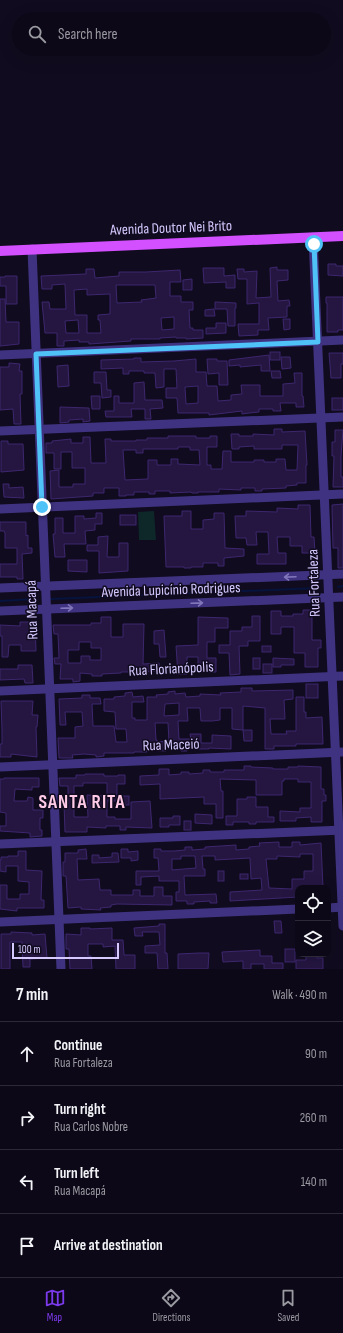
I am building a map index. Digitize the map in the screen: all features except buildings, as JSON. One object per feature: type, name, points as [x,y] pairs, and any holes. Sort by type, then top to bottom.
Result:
[{"type":"main road","name":"Avenida Doutor Nei Brito","points":[[0,251],[343,236]]},
{"type":"street","name":"Rua Fortaleza","points":[[313,237],[332,676],[339,752],[343,926]]},
{"type":"street","name":"Rua Macapá","points":[[32,249],[61,969]]},
{"type":"street","points":[[0,355],[343,340]]},
{"type":"street","points":[[0,431],[343,417]]},
{"type":"street","points":[[0,509],[343,494]]},
{"type":"street","name":"Avenida Lupicínio Rodrigues","points":[[0,588],[343,574]]},
{"type":"street","name":"Avenida Lupicínio Rodrigues","points":[[0,611],[343,597]]},
{"type":"street","name":"Rua Florianópolis","points":[[0,691],[343,676]]},
{"type":"street","name":"Rua Maceió","points":[[0,767],[339,752]]},
{"type":"street","points":[[0,844],[341,830]]},
{"type":"street","points":[[331,908],[343,907]]},
{"type":"street","points":[[0,922],[295,909]]},
{"type":"green space","points":[[154,511],[156,540],[139,540],[138,512]]},
{"type":"waterway","points":[[338,587],[343,586]]},
{"type":"waterway","points":[[51,599],[318,588]]},
{"type":"waterway","points":[[0,601],[34,599]]},
{"type":"district","name":"SANTA RITA","points":[[82,802]]},
{"type":"route","points":[[42,507],[36,354],[318,342],[314,244]]}]
